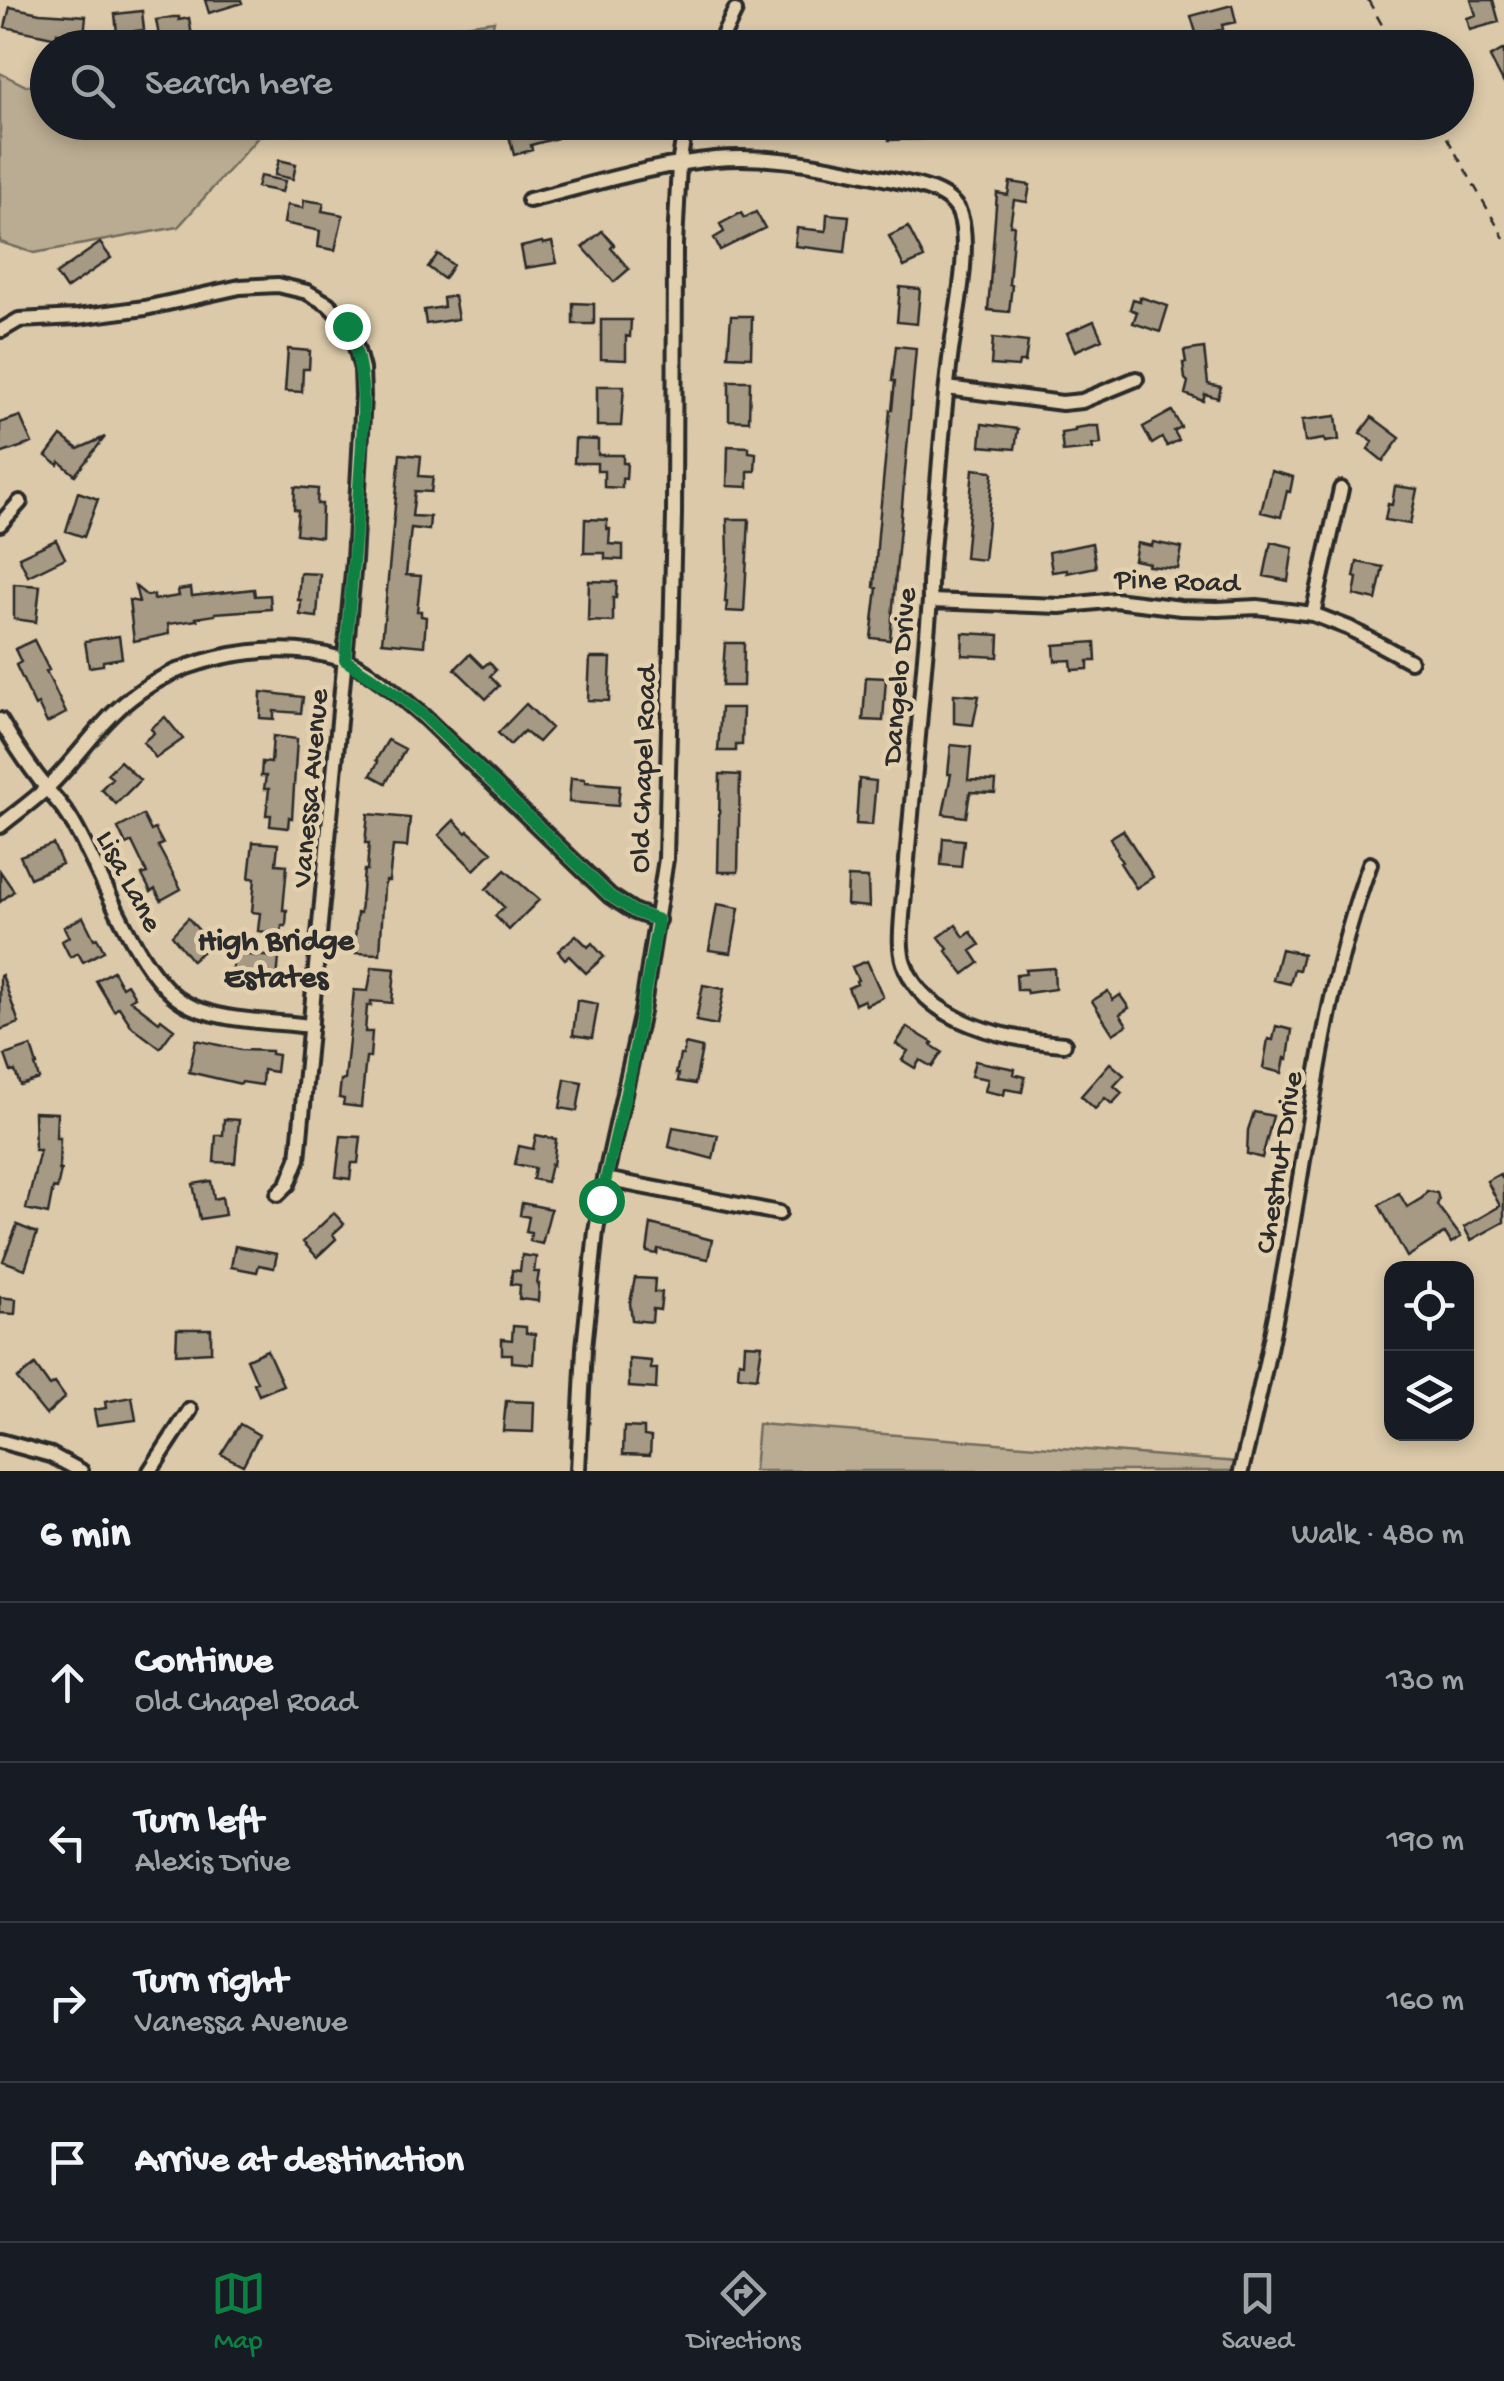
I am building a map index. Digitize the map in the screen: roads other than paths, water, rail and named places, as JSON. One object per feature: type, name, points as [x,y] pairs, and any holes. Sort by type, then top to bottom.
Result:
[{"type":"street","points":[[727,30],[736,11]]},
{"type":"street","name":"Old Chapel Road","points":[[578,1471],[596,1231],[631,1070],[666,859],[675,244],[683,140]]},
{"type":"street","name":"Dangelo Drive","points":[[679,165],[716,159],[810,163],[920,187],[956,206],[962,221],[963,244],[930,572],[901,942],[905,965],[916,986],[949,1014],[980,1028],[1064,1044]]},
{"type":"street","points":[[529,200],[679,165]]},
{"type":"street","name":"Vanessa Avenue","points":[[2,330],[19,320],[145,308],[240,287],[278,285],[318,297],[347,326],[356,347],[363,396],[345,660],[298,1160],[288,1184],[278,1194]]},
{"type":"street","points":[[947,388],[1062,403],[1082,401],[1136,379]]},
{"type":"street","points":[[1313,614],[1341,489]]},
{"type":"street","points":[[0,524],[20,502]]},
{"type":"street","name":"Pine Road","points":[[930,601],[1060,606],[1116,600],[1191,609],[1256,607],[1313,614],[1349,628],[1410,661]]},
{"type":"street","points":[[0,826],[47,788],[111,716],[134,696],[180,669],[213,659],[271,652],[304,653],[345,660],[398,695],[610,896],[635,912],[658,920]]},
{"type":"street","name":"Lisa Lane","points":[[0,720],[73,822],[140,951],[174,995],[206,1011],[311,1026]]},
{"type":"street","name":"Chestnut Drive","points":[[1240,1471],[1280,1296],[1325,1030],[1370,864]]},
{"type":"street","points":[[605,1179],[779,1213]]},
{"type":"street","points":[[150,1471],[190,1410]]},
{"type":"street","points":[[0,1441],[51,1455],[81,1471]]},
{"type":"district","name":"High Bridge Estates","points":[[276,956]]}]
